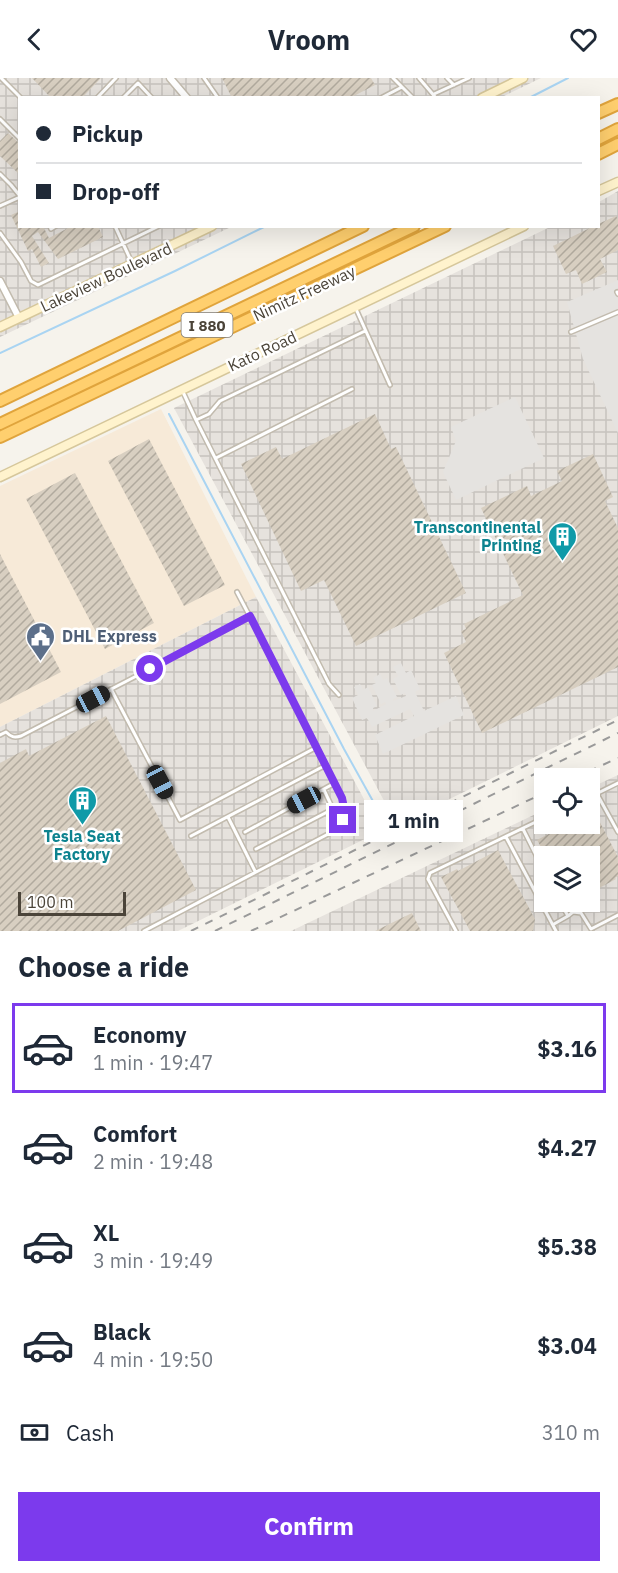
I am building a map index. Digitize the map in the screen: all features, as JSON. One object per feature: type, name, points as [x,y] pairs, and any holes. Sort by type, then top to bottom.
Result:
[{"type":"highway","points":[[600,112],[618,104]]},
{"type":"highway","points":[[600,138],[618,129]]},
{"type":"highway","points":[[600,153],[618,144]]},
{"type":"highway","name":"Nimitz Freeway","points":[[0,401],[359,228]]},
{"type":"highway","name":"I 880","points":[[0,424],[410,228]]},
{"type":"highway","name":"Nimitz Freeway","points":[[0,436],[441,228]]},
{"type":"street","points":[[170,78],[185,96]]},
{"type":"street","points":[[486,96],[523,78]]},
{"type":"street","points":[[600,190],[618,182]]},
{"type":"street","name":"Lakeview Boulevard","points":[[0,327],[208,228]]},
{"type":"street","name":"Kato Road","points":[[0,477],[520,228]]},
{"type":"street","points":[[0,281],[19,318]]},
{"type":"lane","points":[[1,78],[19,96]]},
{"type":"lane","points":[[99,96],[116,78]]},
{"type":"lane","points":[[204,78],[217,96]]},
{"type":"lane","points":[[393,78],[410,96]]},
{"type":"lane","points":[[419,78],[434,96],[469,78]]},
{"type":"lane","points":[[447,78],[454,85]]},
{"type":"lane","points":[[125,96],[138,82],[150,96]]},
{"type":"lane","points":[[385,96],[402,87]]},
{"type":"lane","points":[[1,122],[18,137]]},
{"type":"lane","points":[[0,174],[18,194]]},
{"type":"lane","points":[[0,206],[18,197]]},
{"type":"lane","points":[[116,228],[132,264]]},
{"type":"lane","points":[[0,233],[21,262],[31,281],[38,285],[155,228]]},
{"type":"lane","points":[[355,307],[390,385]]},
{"type":"lane","points":[[571,332],[618,312]]},
{"type":"lane","points":[[196,420],[209,414],[220,401],[365,331]]},
{"type":"lane","points":[[216,458],[352,389]]},
{"type":"lane","points":[[182,390],[329,684],[339,695]]},
{"type":"lane","points":[[144,931],[332,832],[339,826],[345,813],[345,806],[335,783],[237,592]]},
{"type":"lane","points":[[0,735],[6,732],[12,737],[21,736],[250,616]]},
{"type":"lane","points":[[111,689],[180,820],[317,747]]},
{"type":"lane","points":[[191,836],[326,765]]},
{"type":"lane","points":[[245,832],[335,783]]},
{"type":"lane","points":[[600,792],[618,783]]},
{"type":"lane","points":[[256,849],[333,808],[324,790]]},
{"type":"lane","points":[[600,799],[618,832]]},
{"type":"lane","points":[[228,817],[256,872]]},
{"type":"lane","points":[[456,931],[429,879],[430,873],[534,823]]},
{"type":"lane","points":[[523,829],[534,851]]},
{"type":"lane","points":[[507,837],[556,931]]},
{"type":"lane","points":[[565,912],[567,916]]},
{"type":"lane","points":[[553,924],[573,912],[581,912],[592,930],[618,915]]},
{"type":"shaded area","points":[[0,78],[541,78],[504,96],[18,96],[18,228],[229,228],[0,337]]},
{"type":"shaded area","points":[[618,191],[618,716],[397,825],[174,408],[548,228],[600,228],[600,201]]},
{"type":"shaded area","points":[[618,280],[618,433],[583,359],[567,302]]},
{"type":"shaded area","points":[[515,397],[544,458],[456,500],[443,472],[456,441],[451,427]]},
{"type":"shaded area","points":[[161,409],[256,597],[0,727],[0,486]]},
{"type":"shaded area","points":[[256,597],[381,831],[178,931],[0,931],[0,727]]},
{"type":"shaded area","points":[[401,663],[406,673],[411,670],[420,689],[415,692],[424,711],[456,696],[464,715],[383,754],[375,735],[414,716],[410,709],[372,727],[367,718],[362,720],[352,698],[358,695],[354,687],[360,684],[363,690],[368,687],[377,706],[373,708],[373,711],[386,704],[385,702],[381,704],[372,685],[376,683],[373,678],[380,674],[383,680],[387,678],[397,697],[393,701],[406,696],[405,693],[401,695],[393,679],[398,676],[393,667]]},
{"type":"shaded area","points":[[618,775],[618,931],[291,931],[534,815],[534,834],[600,834],[600,783]]},
{"type":"building","points":[[32,78],[101,78],[84,96],[49,96]]},
{"type":"building","points":[[222,78],[371,78],[375,85],[354,96],[231,96]]},
{"type":"building","points":[[8,133],[18,142],[18,173],[0,156],[0,141]]},
{"type":"building","points":[[18,212],[18,228],[44,228],[49,238],[68,228],[99,228],[103,237],[58,259],[38,232],[32,236],[49,263],[41,267],[32,249],[28,251],[11,215]]},
{"type":"building","points":[[616,216],[618,219],[618,250],[600,259],[607,272],[582,284],[576,270],[566,274],[553,246],[590,228],[600,228],[600,223]]},
{"type":"building","points":[[375,414],[391,449],[396,447],[466,593],[356,646],[324,580],[301,591],[241,464],[276,447],[282,459]]},
{"type":"building","points":[[149,439],[225,585],[184,606],[108,461]]},
{"type":"building","name":"Transcontinental Printing","points":[[593,454],[613,497],[605,501],[618,528],[618,667],[482,733],[444,653],[466,642],[461,631],[466,629],[464,624],[523,595],[481,508],[527,486],[531,496],[562,481],[557,471]]},
{"type":"building","points":[[75,473],[154,623],[105,649],[26,499]]},
{"type":"building","points":[[0,554],[61,672],[0,704]]},
{"type":"building","name":"Tesla Seat Factory","points":[[106,716],[196,890],[118,931],[0,931],[0,763],[26,749],[29,756]]},
{"type":"building","points":[[600,822],[618,857],[618,876],[600,888],[600,846],[540,846],[537,840],[549,834],[600,834]]},
{"type":"building","points":[[498,850],[535,919],[533,931],[470,931],[441,877],[457,869],[458,871]]},
{"type":"building","points":[[412,913],[421,931],[375,931]]},
{"type":"waterway","points":[[533,96],[568,78]]},
{"type":"waterway","points":[[0,353],[262,228]]},
{"type":"waterway","points":[[169,414],[379,812]]},
{"type":"railway","points":[[191,931],[618,720]]},
{"type":"railway","points":[[215,931],[618,733]]},
{"type":"railway","points":[[596,768],[618,758]]},
{"type":"railway","points":[[251,931],[534,798]]},
{"type":"place","name":"Transcontinental Printing","points":[[562,562]]},
{"type":"place","name":"DHL Express","points":[[41,662]]},
{"type":"place","name":"Tesla Seat Factory","points":[[82,826]]},
{"type":"route","points":[[150,669],[250,616],[342,798],[345,806],[343,820]]}]
